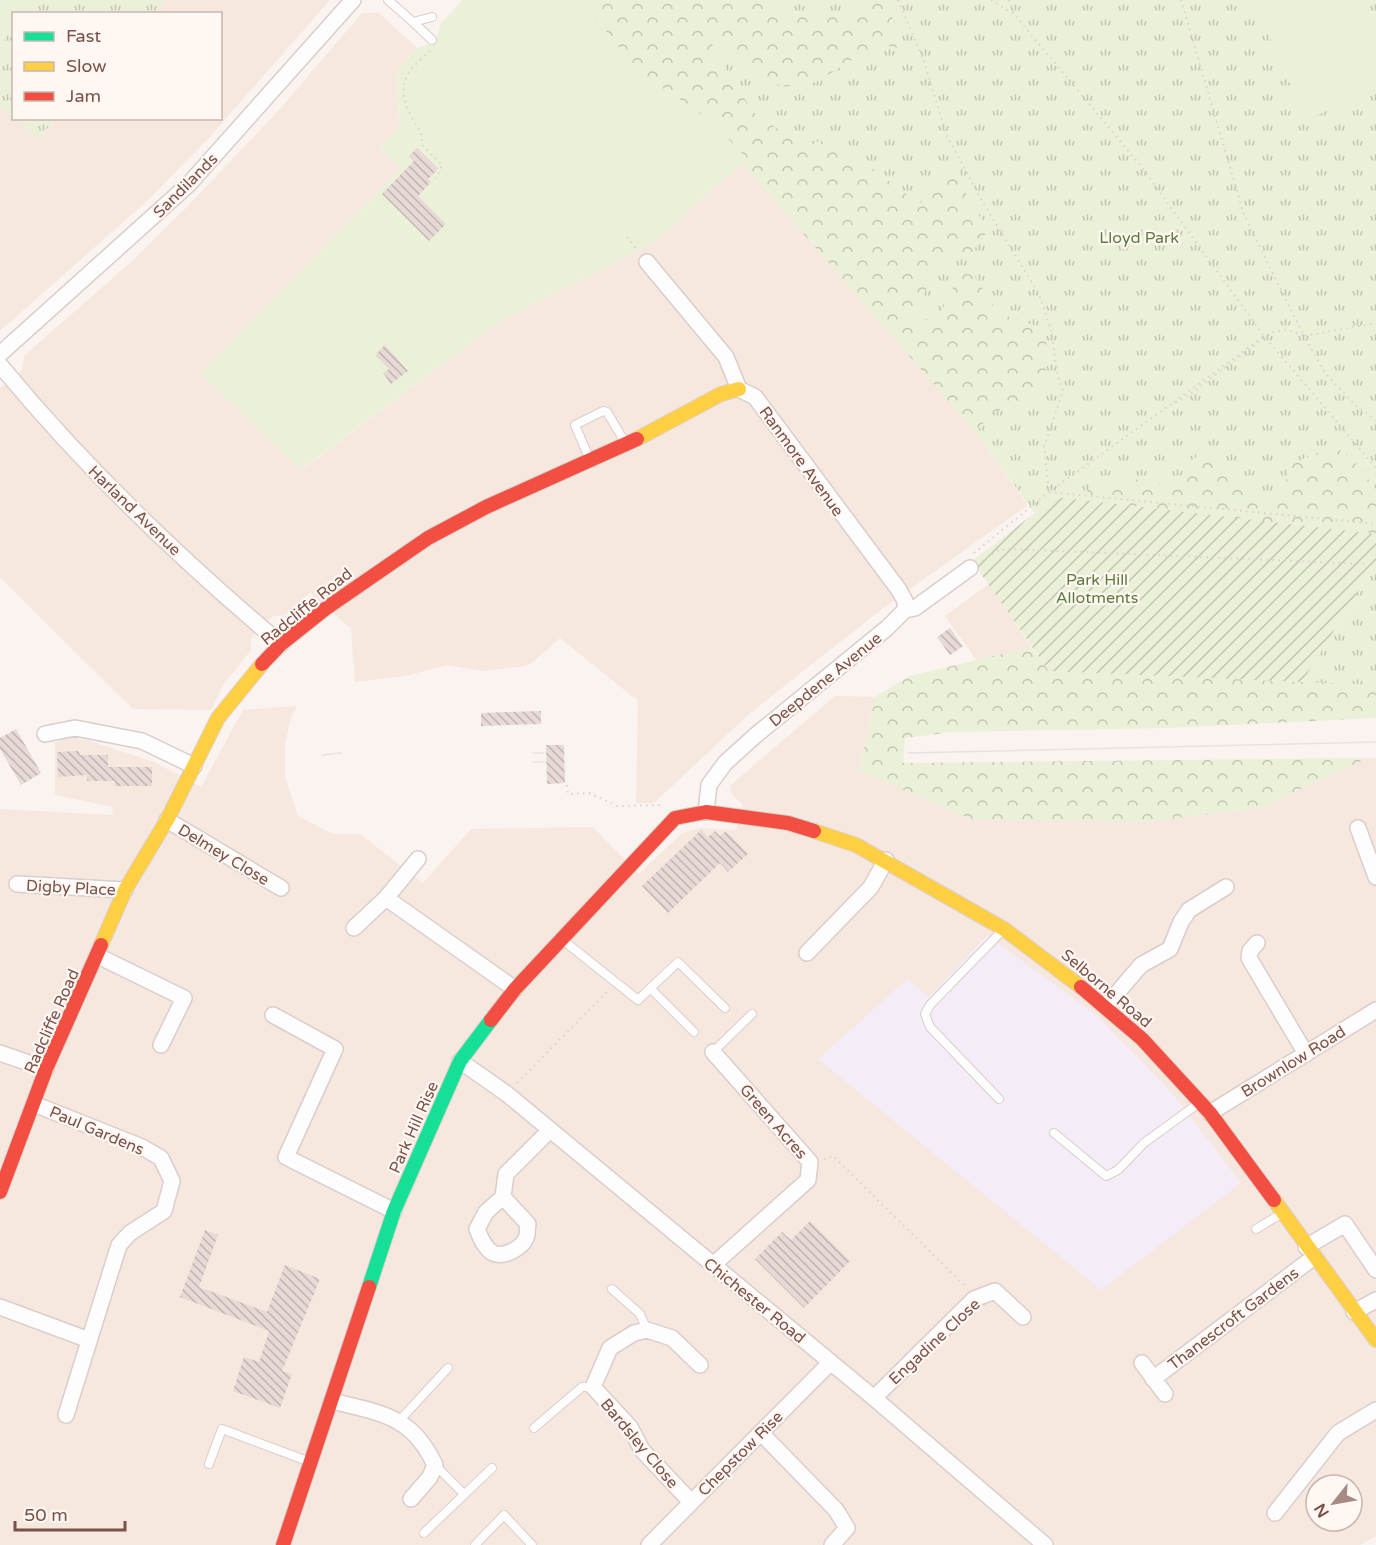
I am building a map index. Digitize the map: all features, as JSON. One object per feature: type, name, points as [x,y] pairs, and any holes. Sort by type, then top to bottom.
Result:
[{"type":"street","name":"Sandilands","points":[[0,354],[189,184],[353,0]]},
{"type":"street","points":[[647,262],[726,357],[739,389]]},
{"type":"street","name":"Harland Avenue","points":[[0,365],[56,432],[152,528],[281,644]]},
{"type":"street","name":"Radcliffe Road","points":[[0,1192],[46,1069],[98,956],[125,890],[167,820],[218,718],[281,644],[374,573],[428,538],[486,507],[627,445],[712,398],[739,389]]},
{"type":"street","name":"Ranmore Avenue","points":[[739,389],[755,397],[899,590],[905,600],[905,610]]},
{"type":"street","name":"Deepdene Avenue","points":[[706,812],[709,785],[725,763],[888,628],[905,610],[915,608],[970,568]]},
{"type":"street","points":[[45,734],[75,728],[142,741],[194,766]]},
{"type":"street","points":[[675,818],[706,812]]},
{"type":"street","name":"Selborne Road","points":[[706,812],[788,823],[856,845],[1004,929],[1069,976],[1142,1039],[1205,1108],[1376,1340]]},
{"type":"street","name":"Park Hill Rise","points":[[283,1545],[394,1211],[460,1061],[515,989],[675,818]]},
{"type":"street","name":"Delmey Close","points":[[167,820],[280,888]]},
{"type":"street","points":[[1358,828],[1376,876]]},
{"type":"street","points":[[354,928],[386,898],[418,859]]},
{"type":"street","points":[[807,953],[863,897],[886,860]]},
{"type":"street","name":"Digby Place","points":[[17,884],[125,890]]},
{"type":"street","points":[[1106,1006],[1141,965],[1170,949],[1181,922],[1189,910],[1226,887]]},
{"type":"street","points":[[386,898],[515,989]]},
{"type":"street","points":[[1257,943],[1250,951],[1249,958],[1306,1054]]},
{"type":"street","points":[[98,956],[184,998],[161,1045]]},
{"type":"street","name":"Brownlow Road","points":[[1205,1108],[1306,1054],[1376,1010]]},
{"type":"street","points":[[273,1015],[335,1049],[286,1157],[394,1211]]},
{"type":"street","name":"Green Acres","points":[[713,1052],[810,1162],[808,1180],[713,1265]]},
{"type":"street","points":[[0,1053],[46,1069]]},
{"type":"street","name":"Chichester Road","points":[[460,1061],[507,1094],[831,1362],[1045,1545]]},
{"type":"street","name":"Paul Gardens","points":[[34,1104],[142,1147],[161,1158],[172,1181],[164,1212],[130,1233],[119,1245],[66,1415]]},
{"type":"street","points":[[503,1197],[506,1174],[549,1131]]},
{"type":"street","name":"Thanescroft Gardens","points":[[1153,1379],[1345,1224],[1376,1270]]},
{"type":"street","name":"Engadine Close","points":[[874,1398],[971,1303],[995,1291],[1023,1317]]},
{"type":"street","points":[[1354,1312],[1376,1300]]},
{"type":"street","points":[[0,1307],[89,1340]]},
{"type":"street","points":[[647,1330],[672,1338],[700,1365]]},
{"type":"street","name":"Bardsley Close","points":[[647,1330],[634,1333],[610,1348],[594,1388],[630,1427],[642,1450],[691,1502]]},
{"type":"street","name":"Chepstow Rise","points":[[649,1545],[831,1362]]},
{"type":"street","name":"Thanescroft Gardens","points":[[1142,1363],[1165,1394]]},
{"type":"street","points":[[332,1401],[393,1417],[421,1443],[435,1465],[430,1477],[411,1499]]},
{"type":"street","points":[[1275,1513],[1338,1433],[1376,1410]]},
{"type":"street","points":[[761,1433],[836,1510],[848,1528],[832,1545]]},
{"type":"lane","points":[[388,0],[432,40]]},
{"type":"lane","points":[[413,22],[432,17]]},
{"type":"lane","points":[[590,461],[575,430],[575,425],[596,414],[607,412],[627,445]]},
{"type":"lane","points":[[999,1099],[930,1027],[926,1014],[930,1005],[1004,929]]},
{"type":"lane","points":[[560,939],[639,1000],[678,962],[725,1008]]},
{"type":"lane","points":[[650,988],[694,1032]]},
{"type":"lane","points":[[713,1052],[752,1014]]},
{"type":"lane","points":[[1054,1133],[1090,1166],[1106,1176],[1118,1170],[1144,1143],[1205,1108]]},
{"type":"lane","points":[[1256,1229],[1282,1213]]},
{"type":"lane","points":[[612,1289],[640,1314],[647,1330]]},
{"type":"lane","points":[[399,1421],[448,1368]]},
{"type":"lane","points":[[534,1428],[582,1387],[594,1388]]},
{"type":"lane","points":[[209,1464],[222,1429],[311,1463]]},
{"type":"lane","points":[[435,1465],[464,1494]]},
{"type":"lane","points":[[423,1533],[492,1468]]},
{"type":"lane","points":[[475,1545],[504,1515],[532,1545]]},
{"type":"path","points":[[898,0],[924,61],[946,134],[982,201],[1039,294],[1052,333],[1057,374],[1063,391],[1044,447],[1049,492]]},
{"type":"path","points":[[991,0],[1014,14],[1140,165],[1265,336],[1376,468]]},
{"type":"path","points":[[1009,0],[1014,14]]},
{"type":"path","points":[[1180,0],[1244,215],[1304,336],[1325,373],[1356,406],[1376,420]]},
{"type":"path","points":[[432,40],[436,46],[406,74],[402,92],[411,115],[423,135],[422,146],[442,165],[436,179]]},
{"type":"path","points":[[627,237],[647,262]]},
{"type":"path","points":[[1366,564],[1011,549],[999,550],[970,568],[964,561],[1049,492],[1167,407],[1189,395],[1265,336],[1272,332],[1288,330],[1304,336],[1376,323]]},
{"type":"path","points":[[1049,492],[1376,524]]},
{"type":"path","points":[[567,785],[567,794],[589,794],[616,806],[644,804],[665,806],[675,818]]},
{"type":"path","points":[[507,1094],[617,983]]},
{"type":"path","points":[[810,1162],[833,1156],[971,1293],[971,1303]]},
{"type":"shaded area","points":[[165,0],[330,0],[207,140],[147,201],[0,331],[0,106],[12,116],[12,120],[17,120],[38,138],[55,120],[222,120],[222,12],[154,12]]},
{"type":"shaded area","points":[[362,13],[379,13],[417,48],[397,70],[399,127],[379,148],[401,168],[201,373],[302,470],[499,322],[653,243],[747,159],[976,433],[1028,505],[882,609],[798,675],[748,715],[654,803],[636,803],[638,701],[560,638],[526,666],[483,671],[447,665],[405,676],[355,682],[351,629],[310,593],[285,615],[273,616],[251,638],[251,650],[223,685],[211,710],[133,709],[0,577],[0,388],[22,370],[24,356],[130,263],[188,206],[281,108]]},
{"type":"shaded area","points":[[989,584],[1031,647],[977,661],[945,616]]},
{"type":"shaded area","points":[[835,696],[875,697],[859,771],[1144,822],[1260,808],[1367,758],[1376,758],[1376,1536],[1360,1545],[0,1545],[0,809],[112,815],[113,807],[55,795],[55,743],[68,737],[87,740],[154,762],[201,787],[243,710],[297,706],[290,720],[285,745],[285,777],[298,816],[333,834],[360,834],[423,883],[471,829],[593,827],[639,874],[681,834],[701,828],[736,830],[743,804],[733,796],[730,789],[732,784]]},
{"type":"shaded area","points":[[987,935],[1097,1016],[1173,1094],[1241,1183],[1101,1290],[818,1059],[907,979],[929,997]]},
{"type":"green space","points":[[0,0],[165,0],[154,12],[12,12],[12,117],[0,106]]},
{"type":"green space","points":[[0,0],[38,0],[27,12],[12,12],[12,30],[0,45]]},
{"type":"green space","points":[[463,0],[581,0],[639,72],[713,122],[747,159],[653,243],[499,322],[301,470],[201,373],[401,168],[379,148],[399,127],[397,70],[417,48],[428,44],[438,35],[440,24]]},
{"type":"green space","points":[[576,0],[756,0],[801,16],[856,10],[867,0],[885,0],[894,22],[897,48],[879,44],[816,82],[783,87],[745,68],[703,26],[720,60],[753,112],[796,142],[836,141],[906,194],[917,207],[942,178],[955,157],[970,206],[990,228],[970,255],[945,256],[930,280],[913,321],[937,318],[952,291],[956,273],[974,275],[998,313],[1045,329],[1048,362],[1041,390],[988,416],[976,433],[710,126],[634,74]]},
{"type":"green space","name":"Lloyd Park","points":[[581,0],[1376,0],[1376,534],[1056,497],[1035,513],[976,433],[952,383],[713,122]]},
{"type":"green space","points":[[1253,0],[1361,0],[1376,34],[1376,89],[1306,120]]},
{"type":"green space","points":[[16,120],[55,120],[38,138]]},
{"type":"green space","points":[[1332,446],[1349,455],[1376,489],[1376,534],[1083,500],[1091,485],[1113,487],[1142,478],[1159,485],[1182,484],[1190,461],[1209,449],[1243,486],[1248,497],[1278,502],[1286,483],[1289,465]]},
{"type":"green space","name":"Park Hill Allotments","points":[[1056,497],[1376,534],[1376,563],[1302,682],[1049,671],[972,561]]},
{"type":"green space","points":[[1376,563],[1376,686],[1302,682]]},
{"type":"green space","points":[[1031,647],[1049,671],[1376,685],[1376,718],[1168,728],[953,732],[905,738],[903,763],[1368,758],[1260,808],[1144,822],[972,819],[859,771],[875,697],[910,676]]},
{"type":"building","points":[[417,148],[438,169],[428,179],[431,182],[418,196],[446,224],[429,241],[382,194],[414,161],[409,156]]},
{"type":"building","points":[[385,345],[408,371],[391,384],[383,373],[389,369],[375,355]]},
{"type":"building","points":[[950,628],[963,646],[950,655],[937,637]]},
{"type":"building","points":[[541,711],[541,724],[481,726],[481,713]]},
{"type":"building","points":[[16,729],[41,773],[21,785],[0,749],[0,738]]},
{"type":"building","points":[[546,745],[564,745],[565,783],[547,784]]},
{"type":"building","points":[[79,751],[80,755],[108,755],[108,767],[152,767],[152,786],[115,786],[115,781],[87,781],[87,775],[58,777],[57,752]]},
{"type":"building","points":[[701,830],[708,837],[715,831],[720,836],[726,831],[748,854],[728,872],[720,863],[668,913],[642,886]]},
{"type":"building","points":[[810,1221],[850,1261],[804,1308],[755,1259],[782,1232],[791,1240]]},
{"type":"building","points":[[205,1230],[218,1235],[199,1287],[267,1312],[285,1265],[320,1279],[282,1371],[292,1374],[280,1408],[233,1391],[244,1357],[259,1362],[269,1331],[180,1297]]},
{"type":"tram line","points":[[908,753],[1376,742]]},
{"type":"tram line","points":[[322,755],[341,753]]},
{"type":"tram line","points":[[533,753],[544,753]]},
{"type":"tram line","points":[[533,762],[545,762]]},
{"type":"traffic: fast","points":[[369,1287],[394,1211],[460,1061],[491,1020]]},
{"type":"traffic: slow","points":[[637,439],[721,394],[739,389]]},
{"type":"traffic: slow","points":[[101,945],[125,890],[167,820],[218,718],[262,664]]},
{"type":"traffic: slow","points":[[814,831],[856,845],[1004,929],[1081,987]]},
{"type":"traffic: slow","points":[[1274,1200],[1376,1340]]},
{"type":"traffic: jam","points":[[262,664],[281,644],[325,609],[428,538],[486,507],[637,439]]},
{"type":"traffic: jam","points":[[491,1020],[515,989],[675,818],[706,812],[788,823],[814,831]]},
{"type":"traffic: jam","points":[[0,1192],[46,1069],[101,945]]},
{"type":"traffic: jam","points":[[1081,987],[1142,1039],[1210,1113],[1274,1200]]},
{"type":"traffic: jam","points":[[283,1545],[369,1287]]}]
